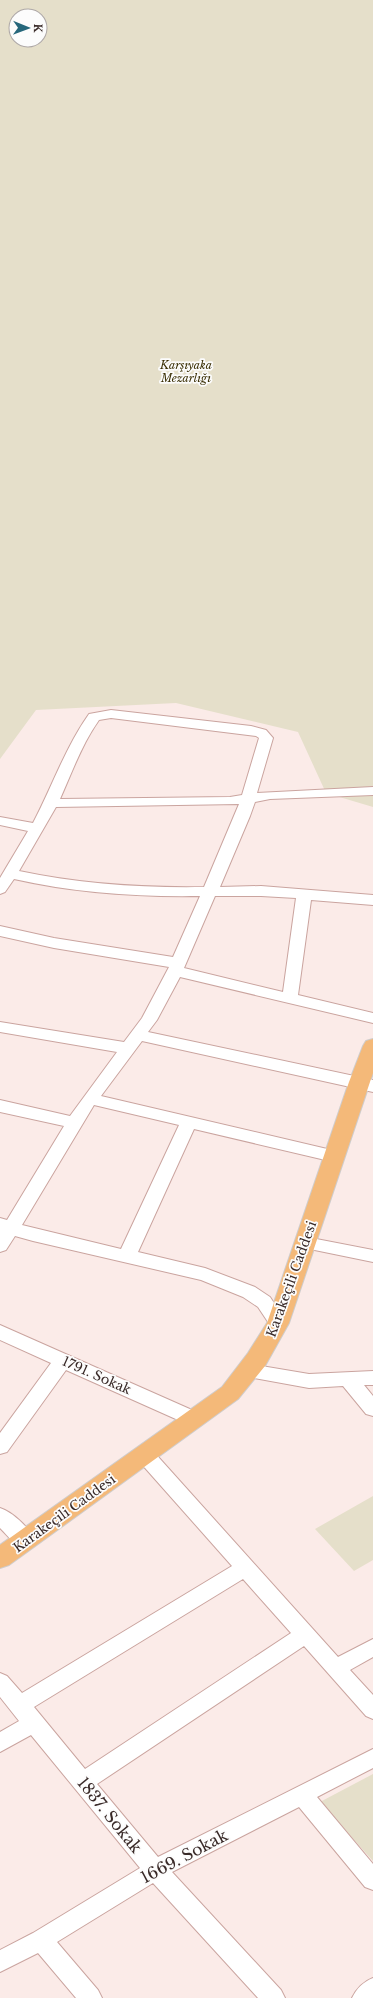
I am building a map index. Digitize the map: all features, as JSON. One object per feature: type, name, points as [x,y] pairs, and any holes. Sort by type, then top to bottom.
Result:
[{"type":"main road","name":"Karakeçili Caddesi","points":[[0,1558],[230,1393],[250,1371],[265,1349],[278,1323],[334,1156],[366,1084],[373,1046]]},
{"type":"street","points":[[0,889],[38,828],[73,755],[93,719],[98,715],[106,714],[251,730],[260,732],[266,738],[250,797],[177,967],[149,1020],[90,1099],[76,1123],[6,1226],[0,1246]]},
{"type":"street","points":[[50,803],[230,801],[250,797],[373,791]]},
{"type":"street","points":[[0,821],[38,828]]},
{"type":"street","points":[[10,874],[47,882],[127,890],[170,892],[260,891],[373,900]]},
{"type":"street","points":[[290,999],[304,894]]},
{"type":"street","points":[[0,931],[177,967],[290,999],[373,1018]]},
{"type":"street","points":[[0,1027],[132,1041],[366,1084]]},
{"type":"street","points":[[90,1099],[334,1156]]},
{"type":"street","points":[[0,1106],[76,1123]]},
{"type":"street","points":[[126,1256],[189,1122]]},
{"type":"street","points":[[6,1226],[204,1274],[249,1292],[264,1302],[278,1323]]},
{"type":"street","points":[[306,1243],[373,1256]]},
{"type":"street","name":"1791. Sokak","points":[[0,1332],[194,1419]]},
{"type":"street","points":[[0,1447],[63,1360]]},
{"type":"street","points":[[250,1371],[309,1381],[373,1378]]},
{"type":"street","points":[[348,1379],[373,1409]]},
{"type":"street","points":[[145,1455],[373,1710]]},
{"type":"street","points":[[0,1516],[26,1540]]},
{"type":"street","points":[[20,1706],[246,1567]]},
{"type":"street","points":[[82,1782],[306,1634]]},
{"type":"street","points":[[336,1668],[373,1647]]},
{"type":"street","name":"1837. Sokak","points":[[0,1682],[155,1870],[273,1998]]},
{"type":"street","points":[[0,1743],[34,1723]]},
{"type":"street","name":"1669. Sokak","points":[[0,1962],[41,1940],[155,1870],[373,1758]]},
{"type":"street","points":[[302,1795],[373,1880]]},
{"type":"street","points":[[41,1940],[90,1998]]},
{"type":"street","points":[[364,1998],[373,1990]]},
{"type":"green space","name":"Karşıyaka Mezarlığı","points":[[0,0],[373,0],[373,807],[326,793],[298,732],[176,703],[36,710],[0,759]]},
{"type":"green space","points":[[373,1496],[373,1560],[354,1571],[315,1529]]},
{"type":"green space","points":[[373,1774],[373,1861],[320,1802]]}]
